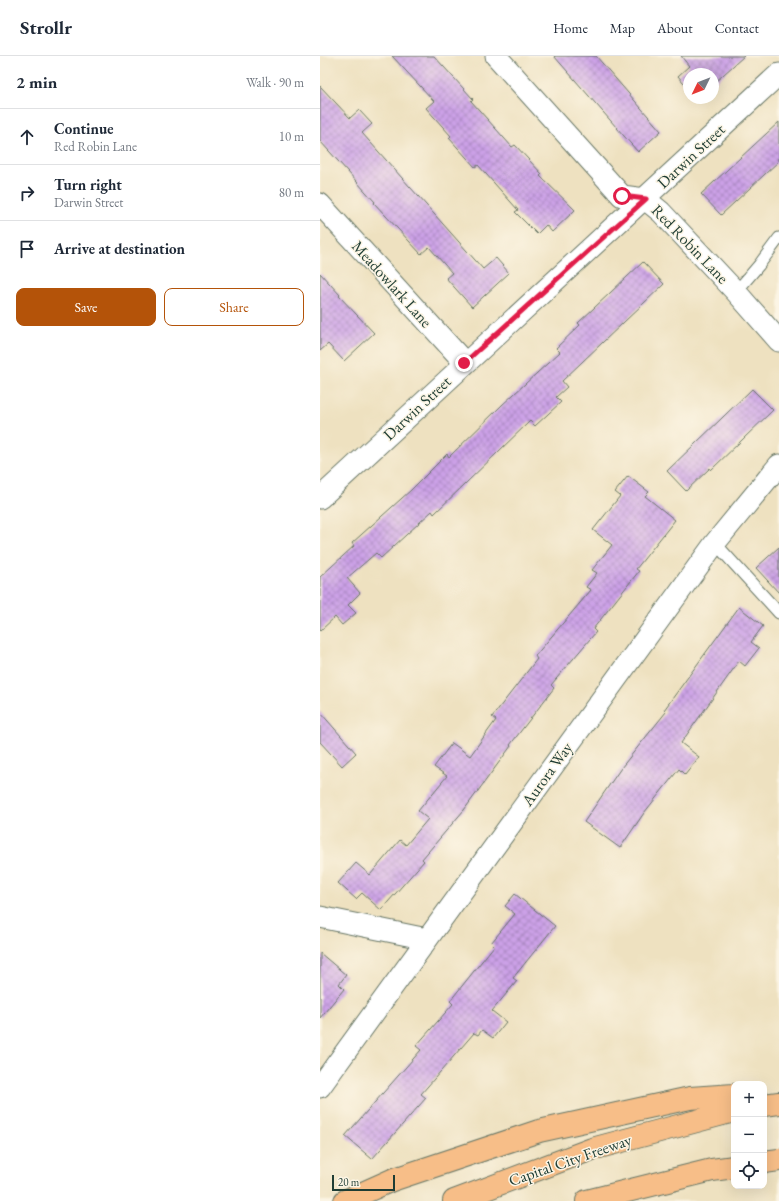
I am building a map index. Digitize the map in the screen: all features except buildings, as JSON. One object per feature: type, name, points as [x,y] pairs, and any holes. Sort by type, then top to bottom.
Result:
[{"type":"highway","points":[[767,1093],[779,1092]]},
{"type":"highway","points":[[346,1201],[392,1180],[539,1131],[690,1098],[731,1095]]},
{"type":"highway","points":[[767,1105],[779,1103]]},
{"type":"highway","name":"Capital City Freeway","points":[[454,1201],[592,1149],[731,1112]]},
{"type":"highway","points":[[767,1162],[779,1160]]},
{"type":"highway","points":[[587,1201],[731,1167]]},
{"type":"highway","points":[[627,1201],[712,1170]]},
{"type":"street","name":"Red Robin Lane","points":[[496,56],[622,196],[646,199],[661,212],[736,292],[779,341]]},
{"type":"street","name":"Darwin Street","points":[[320,498],[464,363],[646,199],[779,74]]},
{"type":"street","name":"Meadowlark Lane","points":[[320,204],[464,363]]},
{"type":"street","name":"Aurora Way","points":[[320,1087],[715,543],[779,464]]},
{"type":"street","points":[[320,917],[427,940]]},
{"type":"lane","points":[[736,292],[779,238]]},
{"type":"lane","points":[[715,543],[779,613]]},
{"type":"route","points":[[464,363],[646,199],[622,196]]}]
